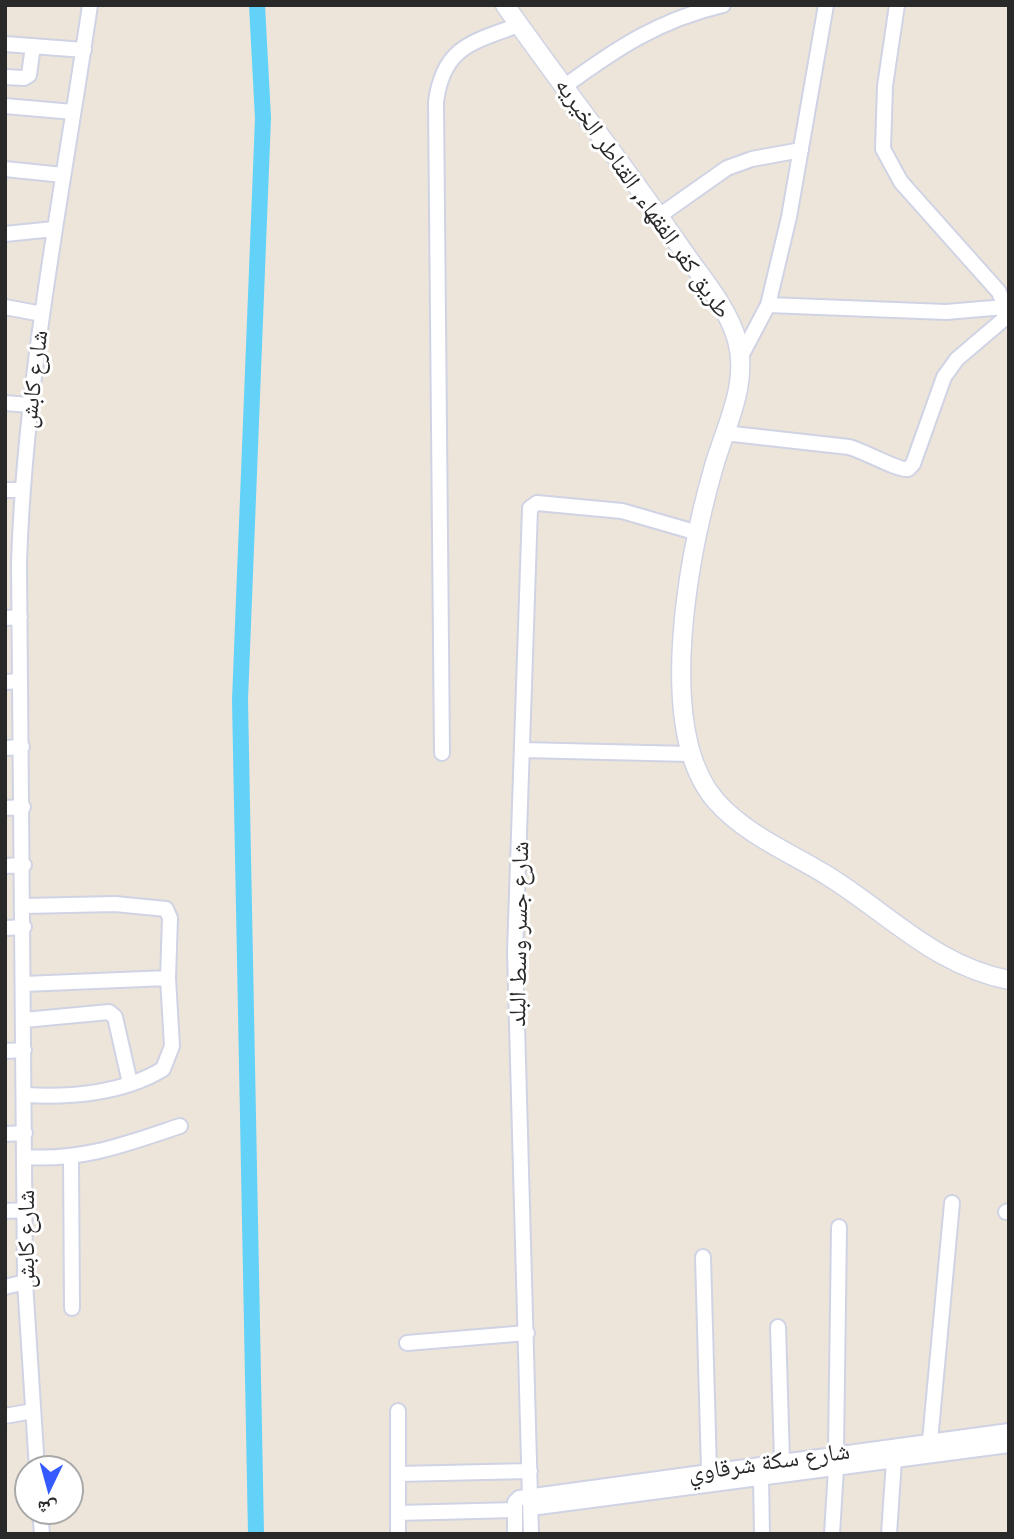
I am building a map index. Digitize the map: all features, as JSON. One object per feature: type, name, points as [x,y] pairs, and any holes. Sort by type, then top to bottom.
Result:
[{"type":"street","name":"شارع كابش","points":[[36,1455],[25,1282],[27,1210],[22,747],[13,681],[12,563],[29,405],[90,5]]},
{"type":"street","name":"طريق كفر الفقهاء, القناطر الخيريه","points":[[505,5],[659,216],[724,310],[735,333],[740,358],[738,393],[724,433],[698,533],[684,642],[683,726],[690,754],[714,799],[753,833],[837,881],[933,951],[973,971],[1009,979]]},
{"type":"street","points":[[565,86],[626,42],[665,22],[723,5]]},
{"type":"street","points":[[740,358],[768,305],[801,150],[826,5]]},
{"type":"street","points":[[724,433],[849,447],[868,452],[896,468],[908,469],[944,377],[973,344],[1002,324],[1005,307],[983,271],[901,182],[889,167],[883,149],[885,86],[897,5]]},
{"type":"street","points":[[442,753],[436,102],[439,83],[454,55],[470,42],[519,25]]},
{"type":"street","points":[[5,44],[84,50]]},
{"type":"street","points":[[5,77],[24,78],[29,75],[33,46]]},
{"type":"street","points":[[5,106],[73,112]]},
{"type":"street","points":[[659,216],[727,168],[751,159],[801,150]]},
{"type":"street","points":[[5,169],[63,175]]},
{"type":"street","points":[[5,234],[54,229]]},
{"type":"street","points":[[768,305],[946,312],[1005,307]]},
{"type":"street","points":[[5,307],[42,314]]},
{"type":"street","points":[[5,403],[29,405]]},
{"type":"street","points":[[5,490],[21,490]]},
{"type":"street","name":"شارع جسر وسط البلد","points":[[531,1534],[515,951],[529,513],[532,504],[622,511],[698,533]]},
{"type":"street","points":[[5,748],[22,747]]},
{"type":"street","points":[[523,750],[690,754]]},
{"type":"street","points":[[5,808],[23,807]]},
{"type":"street","points":[[5,866],[24,865]]},
{"type":"street","points":[[24,906],[115,904],[166,909],[170,918],[170,1058],[163,1069],[130,1083],[58,1097],[25,1095]]},
{"type":"street","points":[[5,928],[24,927]]},
{"type":"street","points":[[24,984],[168,978]]},
{"type":"street","points":[[24,1020],[109,1012],[115,1017],[130,1083]]},
{"type":"street","points":[[5,1051],[24,1050]]},
{"type":"street","points":[[25,1157],[89,1155],[180,1126]]},
{"type":"street","points":[[5,1134],[25,1133]]},
{"type":"street","points":[[71,1157],[72,1308]]},
{"type":"street","points":[[930,1441],[952,1203]]},
{"type":"street","points":[[5,1211],[27,1210]]},
{"type":"street","points":[[836,1452],[839,1227]]},
{"type":"street","points":[[703,1257],[709,1470]]},
{"type":"street","points":[[5,1287],[25,1282]]},
{"type":"street","points":[[778,1327],[782,1460]]},
{"type":"street","points":[[407,1343],[527,1333]]},
{"type":"street","points":[[5,1416],[33,1410]]},
{"type":"street","points":[[398,1411],[398,1534]]},
{"type":"street","name":"شارع سكة شرقاوي","points":[[531,1502],[709,1470],[1009,1431]]},
{"type":"street","name":"شارع سكة شرقاوي","points":[[531,1502],[761,1478],[1009,1445]]},
{"type":"street","points":[[890,1534],[894,1460]]},
{"type":"street","points":[[832,1534],[836,1468]]},
{"type":"street","points":[[398,1474],[530,1471]]},
{"type":"street","points":[[761,1478],[762,1534]]},
{"type":"street","points":[[515,1534],[516,1499],[531,1502]]},
{"type":"street","points":[[398,1514],[515,1510]]},
{"type":"waterway","points":[[256,1534],[240,700],[263,118],[257,5]]}]
